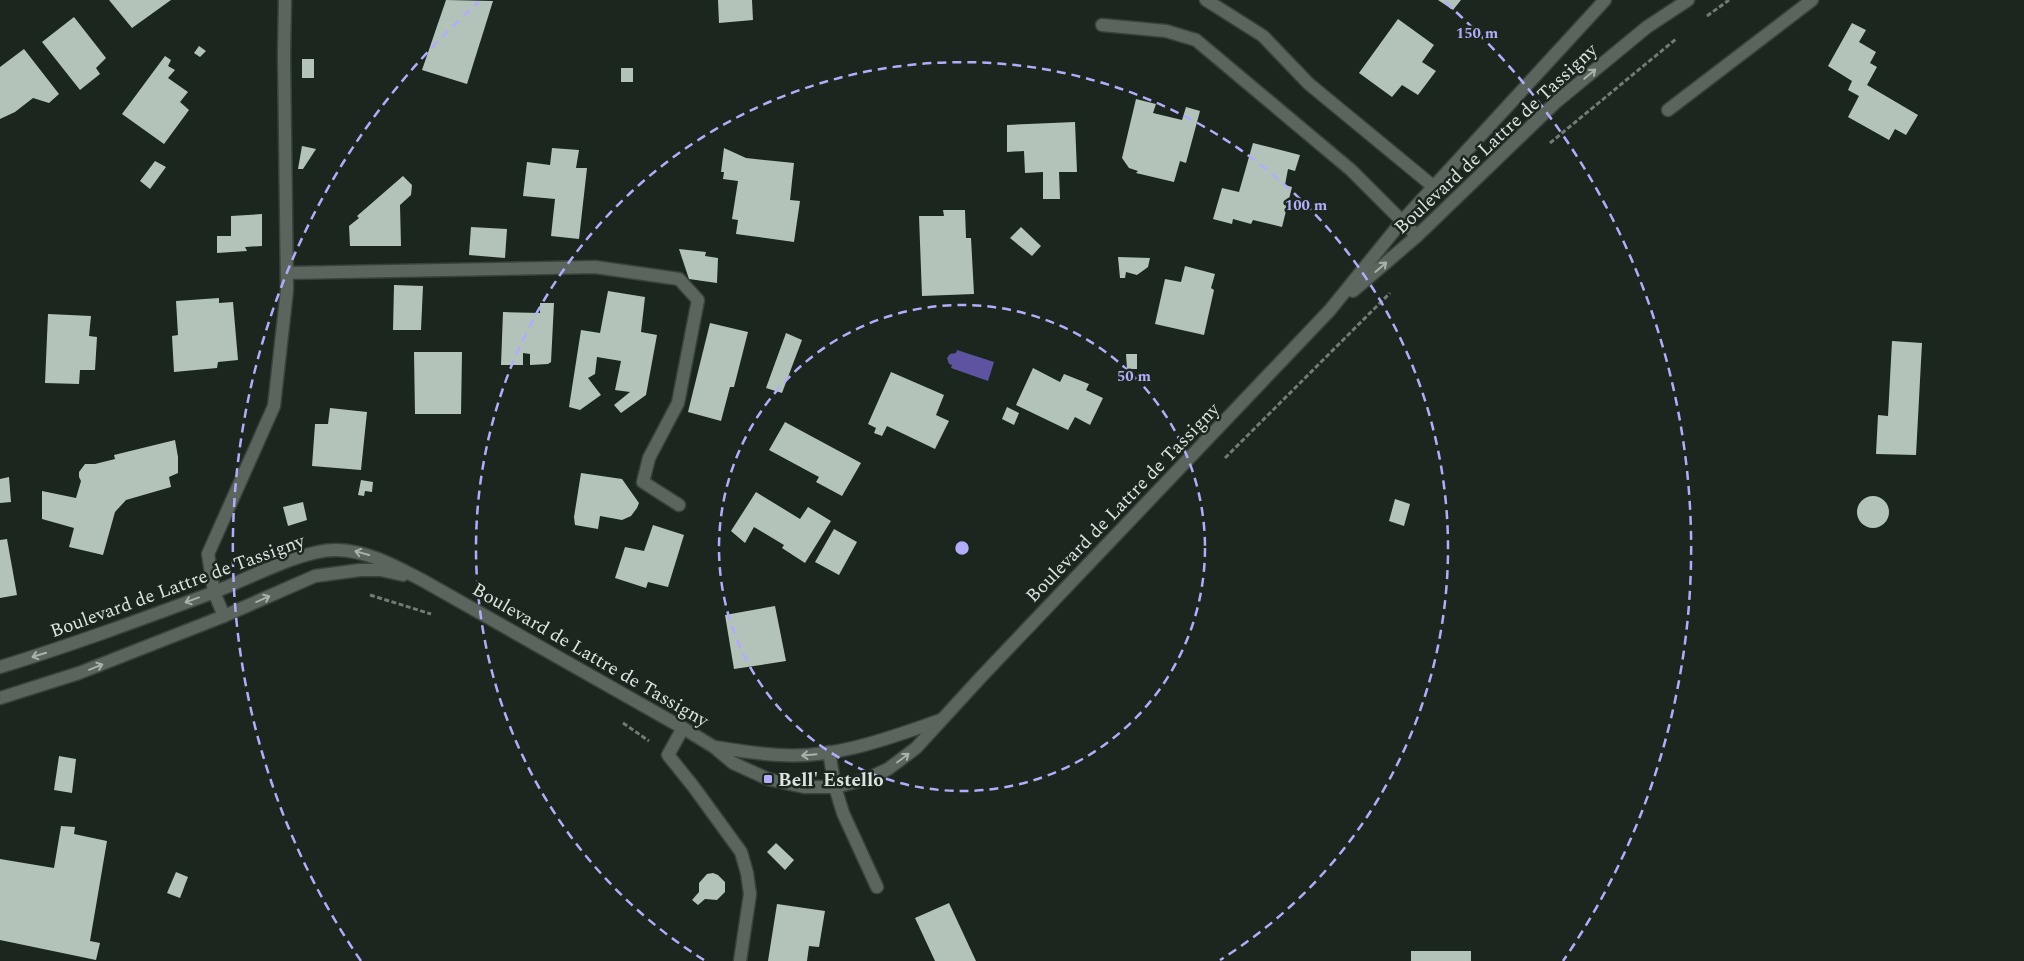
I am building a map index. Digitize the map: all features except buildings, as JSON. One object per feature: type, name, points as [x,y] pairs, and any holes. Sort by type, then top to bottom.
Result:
[{"type":"street","points":[[224,616],[214,592],[208,554],[274,406],[288,290],[285,0]]},
{"type":"street","points":[[1206,0],[1263,36],[1309,84],[1434,187]]},
{"type":"street","name":"Boulevard de Lattre de Tassigny","points":[[0,667],[68,646],[214,592],[308,554],[335,550],[359,552],[386,561],[422,580],[683,728],[714,747],[733,763],[768,779],[804,787],[835,787],[864,780],[888,769],[916,748],[1330,310],[1403,220],[1605,0]]},
{"type":"street","name":"Boulevard de Lattre de Tassigny","points":[[1330,310],[1417,236],[1556,102],[1647,27],[1688,0]]},
{"type":"street","points":[[1668,110],[1812,0]]},
{"type":"street","points":[[1102,25],[1166,31],[1196,40],[1352,170],[1417,236]]},
{"type":"street","points":[[287,273],[595,267],[679,279],[698,300],[678,403],[649,458],[643,482],[679,505]]},
{"type":"street","name":"Boulevard de Lattre de Tassigny","points":[[0,698],[79,673],[224,616],[315,576],[360,570],[381,570],[422,580]]},
{"type":"street","name":"Boulevard de Lattre de Tassigny","points":[[714,747],[780,756],[829,752],[889,738],[941,720]]},
{"type":"street","points":[[683,728],[668,755],[741,852],[747,873],[750,894],[740,961]]},
{"type":"street","points":[[829,752],[835,787],[844,813],[877,887]]},
{"type":"path","points":[[1706,16],[1729,0]]},
{"type":"path","points":[[1549,144],[1683,33]]},
{"type":"path","points":[[1224,458],[1392,291]]},
{"type":"path","points":[[364,593],[434,615]]},
{"type":"path","points":[[615,718],[668,755]]},
{"type":"shaded area","points":[[957,350],[994,362],[988,381],[951,368],[952,365],[949,364],[947,358],[950,354],[956,353]]},
{"type":"place","name":"Bell' Estello","points":[[768,779]]}]
